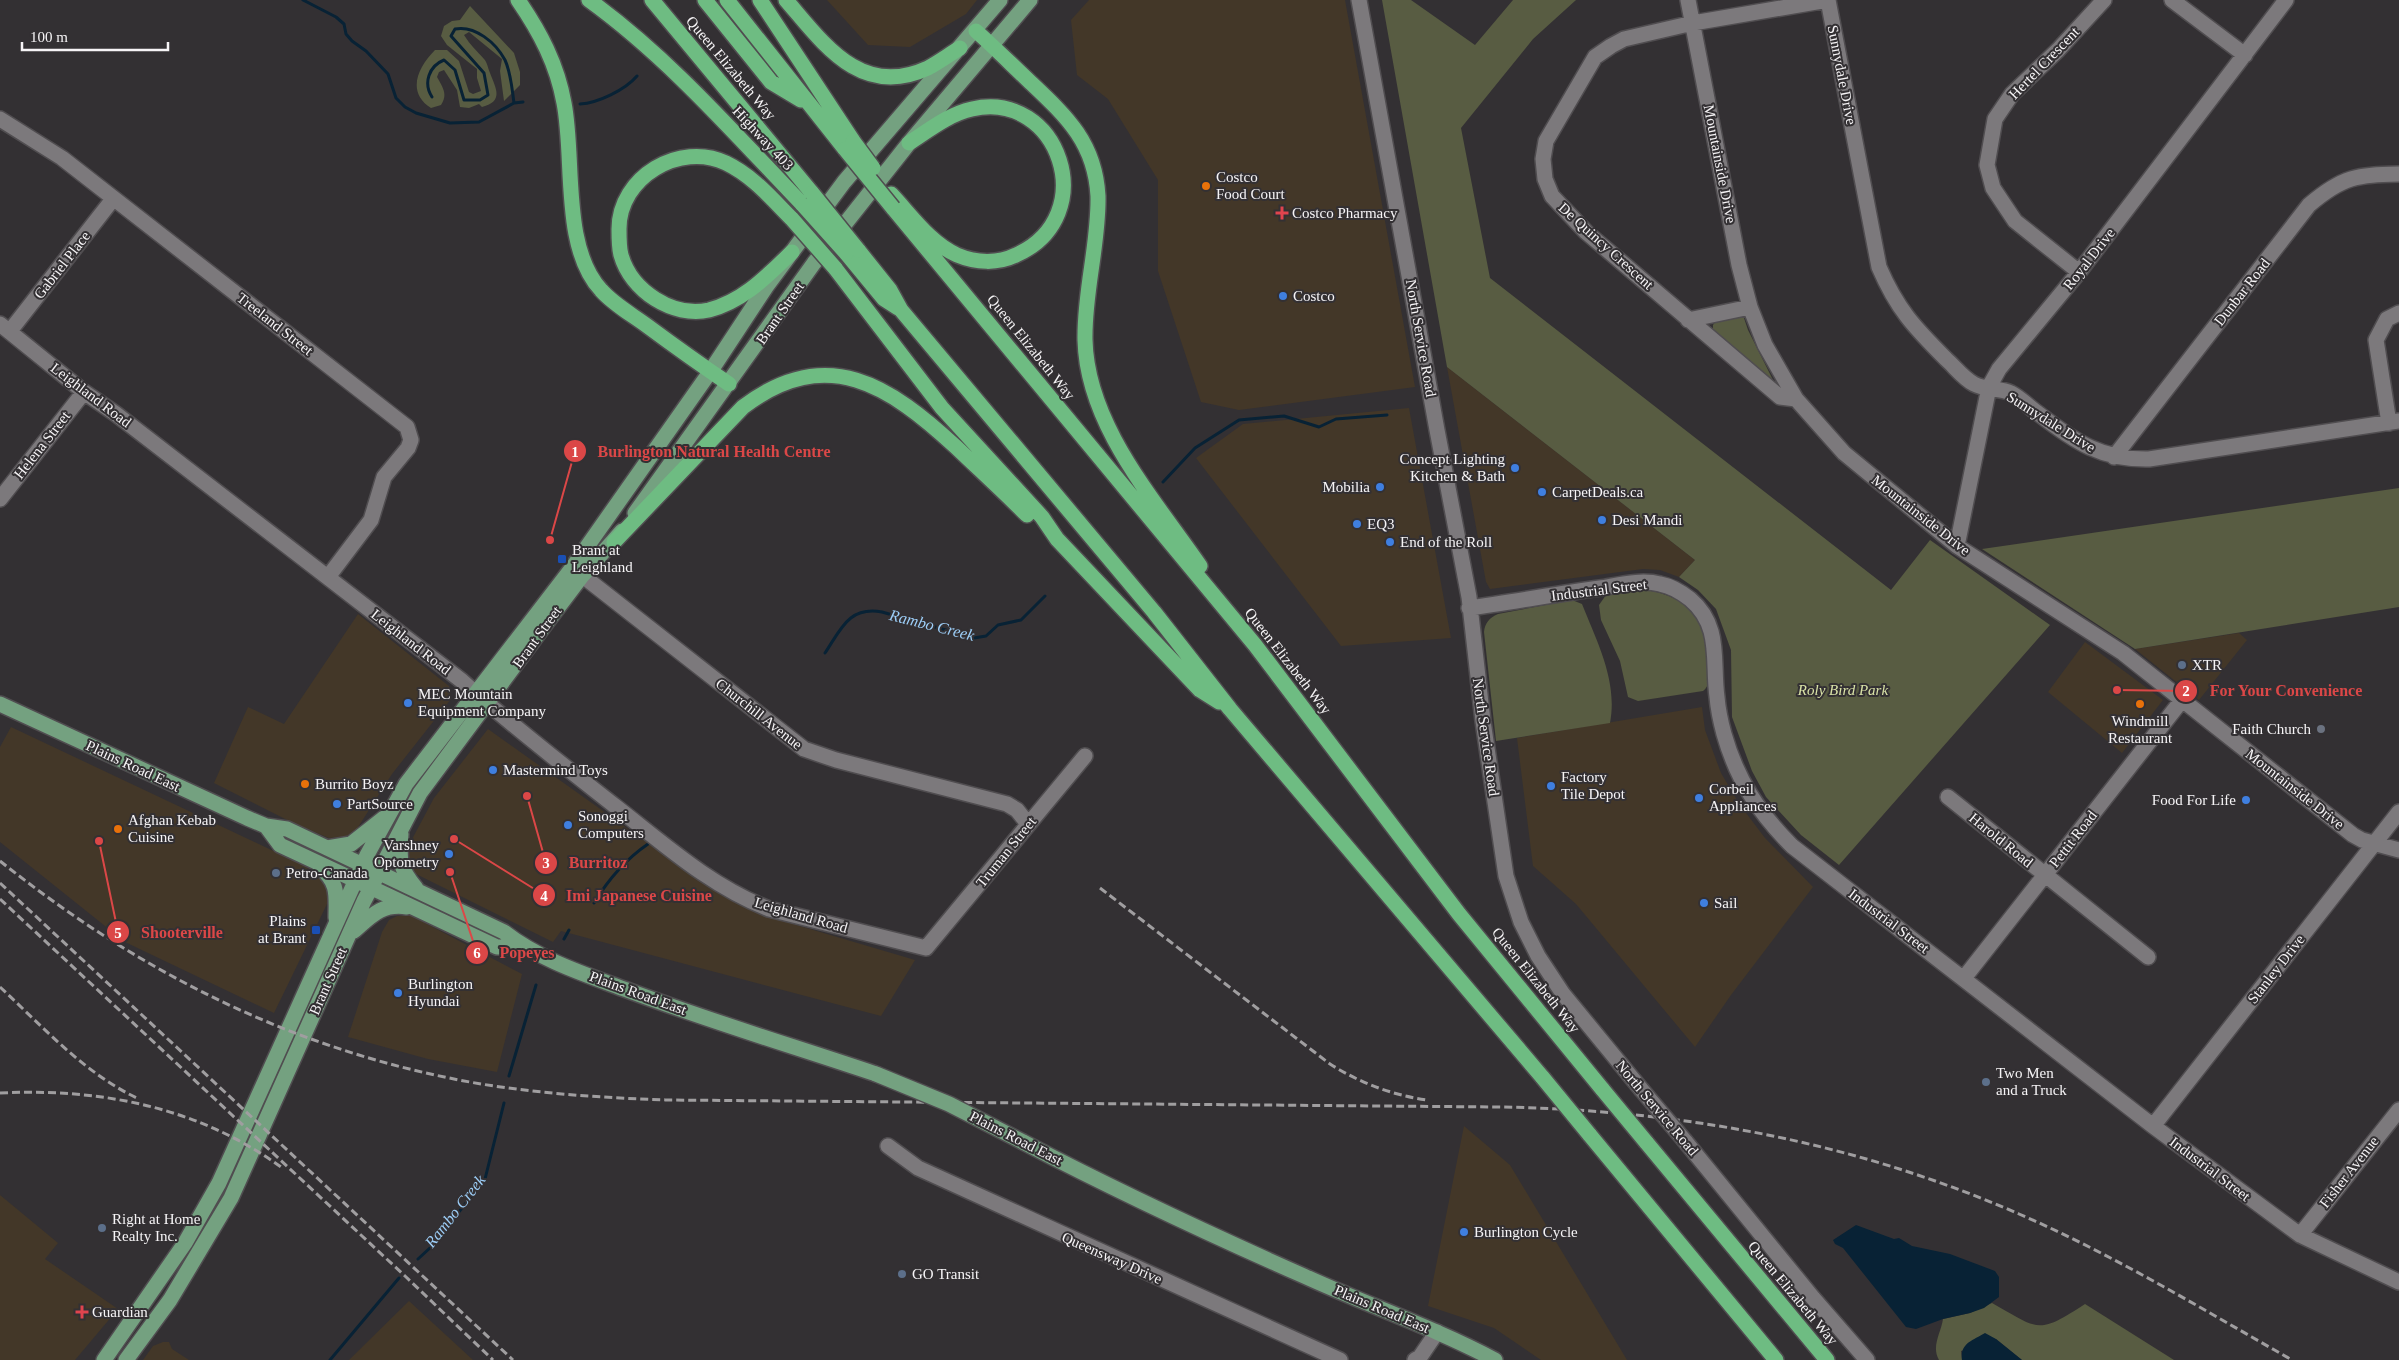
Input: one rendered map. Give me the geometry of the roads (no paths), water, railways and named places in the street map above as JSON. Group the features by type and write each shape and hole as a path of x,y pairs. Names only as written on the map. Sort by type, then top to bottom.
{"highway":[{"path":"518,0 540,34 551,56 560,82 569,132 572,197 578,245 588,271 601,290 710,372 729,384"},
{"name":"Highway 403","path":"589,0 693,89 807,199"},
{"name":"Queen Elizabeth Way","path":"652,0 807,199 852,252 890,290 901,310 1148,605 1230,709 1543,1078 1776,1360"},
{"name":"Queen Elizabeth Way","path":"705,0 771,82 809,104 849,145 892,201 1255,645 1459,914 1827,1360"},
{"path":"727,0 809,104"},
{"path":"760,0 849,145"},
{"path":"786,0 840,59 856,69 872,75 886,78 919,70 960,48"},
{"path":"976,31 1068,118 1086,145 1097,182 1098,209 1086,312 1085,341 1088,365 1099,407 1118,448 1255,645"},
{"path":"892,201 934,240 956,255 972,260 1000,260 1030,249 1047,233 1060,209 1064,194 1064,174 1058,154 1041,129 1027,118 1015,112 993,107 973,108 957,113 909,143"},
{"path":"792,252 756,287 731,301 709,310 683,310 649,296 632,279 621,256 619,228 626,201 642,177 657,167 676,159 696,157 725,163 759,186 792,219 835,268 942,408 1042,517 1057,539 1200,690 1230,709"},
{"path":"614,542 743,407 761,393 773,387 807,378 828,376 843,376 874,386 904,402 927,420 1036,523 1057,539"}],"main road":[{"name":"Brant Street","path":"126,1360 170,1300 231,1198 378,872 402,826 433,775 488,704 792,252 850,175 976,31 1000,0"},
{"name":"Brant Street","path":"104,1360 185,1243 219,1183 363,865 406,784 476,693 578,572 614,542 814,263 909,143 1030,0"},
{"name":"Plains Road East","path":"0,704 266,826 288,829 504,932 524,947 582,973 654,1000 876,1074 949,1104 1093,1178 1211,1234 1305,1277 1437,1332 1495,1360"},
{"path":"327,848 351,844 388,816"},
{"name":"Plains Road East","path":"266,826 280,845 311,860 497,946 524,947"},
{"path":"402,826 400,849 402,868 404,874 420,893"},
{"path":"311,860 332,877 336,897 336,923"},
{"path":"349,935 383,907 397,905 414,908"}],"street":[{"name":"North Service Road","path":"1359,0 1469,597 1483,721 1506,876 1521,922 1538,956 1562,994 1813,1298 1867,1360"},
{"name":"Mountainside Drive","path":"1688,0 1739,264 1750,307 1765,346 1796,399 1844,452 1957,546 2122,653 2353,835 2399,850"},
{"name":"De Quincy Crescent","path":"1796,399 1780,397 1586,232 1552,196 1545,179 1543,159 1546,141 1595,57 1624,39 1693,23 1828,0"},
{"name":"Sunnydale Drive","path":"1828,0 1879,267 1891,296 1915,329 1963,376 1976,384 2012,393 2056,428 2087,447 2114,457 2149,459 2394,422"},
{"name":"Hertel Crescent","path":"2079,272 2014,221 1993,188 1987,165 1995,119 2012,94 2058,50 2104,0"},
{"path":"2172,0 2246,55"},
{"name":"Royal Drive","path":"1957,546 1989,387 2000,369 2079,272 2286,0"},
{"name":"Treeland Street","path":"0,119 62,158 400,422 410,432 411,440 408,448 384,477 371,520 328,577"},
{"name":"Dunbar Road","path":"2114,457 2309,205 2326,191 2345,180 2362,175 2399,174"},
{"name":"Gabriel Place","path":"5,328 113,199"},
{"path":"1688,320 1750,307"},
{"path":"2394,422 2376,340 2387,319 2399,313"},
{"name":"Leighland Road","path":"5,328 84,392 116,414 476,693 695,869 732,893 769,909 926,948"},
{"name":"Helena Street","path":"0,499 84,392"},
{"name":"Churchill Avenue","path":"578,572 804,749 836,760 1007,804 1017,810 1028,824"},
{"name":"Industrial Street","path":"1469,608 1638,583 1660,584 1680,591 1696,605 1711,629 1715,645 1716,697 1724,734 1735,766 1748,792 1767,821 1812,863 1964,978 2153,1126 2300,1235 2399,1282"},
{"name":"Pettit Road","path":"1964,978 2046,876 2182,700"},
{"name":"Truman Street","path":"926,948 1086,756"},
{"name":"Harold Road","path":"1948,797 2148,957"},
{"name":"Stanley Drive","path":"2153,1126 2399,812"},
{"name":"Fisher Avenue","path":"2300,1235 2399,1110"},
{"name":"Queensway Drive","path":"888,1146 918,1168 1340,1360"},
{"path":"1415,1360 1420,1357 1437,1332"}],"water":[{"path":"1856,1225 1894,1239 1899,1238 1912,1246 1950,1254 1995,1271 1999,1277 1999,1297 1984,1308 1970,1313 1943,1319 1916,1329 1906,1327 1843,1248 1835,1244 1833,1240"},
{"path":"1985,1333 1996,1339 2022,1360 1962,1360 1965,1346"}],"waterway":[{"path":"303,0 336,17 344,24 346,34 352,41 366,51 388,74 396,98 405,107 416,113 450,123 479,122 514,103"},
{"path":"432,97 428,86 429,76 435,66 444,60 455,70 464,100 480,100 488,95 484,73 451,36 455,29 463,28 484,37 496,47 507,65 514,103 523,102"},
{"path":"580,104 611,95 626,86 637,76"},
{"name":"Rambo Creek","path":"1163,482 1195,448 1239,420 1284,416 1319,427 1336,419 1387,415"},
{"name":"Rambo Creek","path":"825,653 847,621 861,612 882,612 974,638 986,636 998,625 1021,620 1045,596"},
{"name":"Rambo Creek","path":"594,903 618,870 648,844"},
{"path":"564,939 569,930"},
{"name":"Rambo Creek","path":"509,1076 536,985"},
{"name":"Rambo Creek","path":"418,1259 431,1247 485,1179 504,1103"},
{"name":"Rambo Creek","path":"330,1360 399,1278"}],"railway":[{"path":"0,861 54,902 110,940 226,1004 287,1030 350,1052 414,1070 481,1084 528,1090 575,1095 669,1100 1499,1107 1566,1109 1699,1123 1764,1134 1829,1149 1893,1167 2019,1214 2089,1247 2157,1283 2292,1360"},
{"path":"0,883 513,1360"},
{"path":"1100,888 1330,1064 1353,1077 1377,1087 1401,1095 1427,1100"},
{"path":"0,899 493,1360"},
{"path":"0,987 65,1049 101,1077 139,1099"},
{"path":"0,1093 74,1094 111,1098 147,1106 182,1116 216,1129 249,1146 281,1167"}],"place":[{"name":"Costco Food Court","path":"1206,186"},
{"name":"Costco Pharmacy","path":"1282,213"},
{"name":"Costco","path":"1283,296"},
{"name":"Concept Lighting Kitchen & Bath","path":"1515,468"},
{"name":"Mobilia","path":"1380,487"},
{"name":"CarpetDeals.ca","path":"1542,492"},
{"name":"Desi Mandi","path":"1602,520"},
{"name":"EQ3","path":"1357,524"},
{"name":"Burlington Natural Health Centre","path":"550,540"},
{"name":"End of the Roll","path":"1390,542"},
{"name":"Brant at Leighland","path":"562,559"},
{"name":"XTR","path":"2182,665"},
{"name":"For Your Convenience","path":"2117,690"},
{"name":"MEC Mountain Equipment Company","path":"408,703"},
{"name":"Windmill Restaurant","path":"2140,704"},
{"name":"Faith Church","path":"2321,729"},
{"name":"Mastermind Toys","path":"493,770"},
{"name":"Burrito Boyz","path":"305,784"},
{"name":"Factory Tile Depot","path":"1551,786"},
{"name":"Burritoz","path":"527,796"},
{"name":"Corbeil Appliances","path":"1699,798"},
{"name":"Food For Life","path":"2246,800"},
{"name":"PartSource","path":"337,804"},
{"name":"Sonoggi Computers","path":"568,825"},
{"name":"Afghan Kebab Cuisine","path":"118,829"},
{"name":"Imi Japanese Cuisine","path":"454,839"},
{"name":"Shooterville","path":"99,841"},
{"name":"Varshney Optometry","path":"449,854"},
{"name":"Popeyes","path":"450,872"},
{"name":"Petro-Canada","path":"276,873"},
{"name":"Sail","path":"1704,903"},
{"name":"Plains at Brant","path":"316,930"},
{"name":"Burlington Hyundai","path":"398,993"},
{"name":"Two Men and a Truck","path":"1986,1082"},
{"name":"Right at Home Realty Inc.","path":"102,1228"},
{"name":"Burlington Cycle","path":"1464,1232"},
{"name":"GO Transit","path":"902,1274"},
{"name":"Guardian","path":"82,1312"}],"park label":[{"name":"Roly Bird Park","path":"1843,690"}]}
